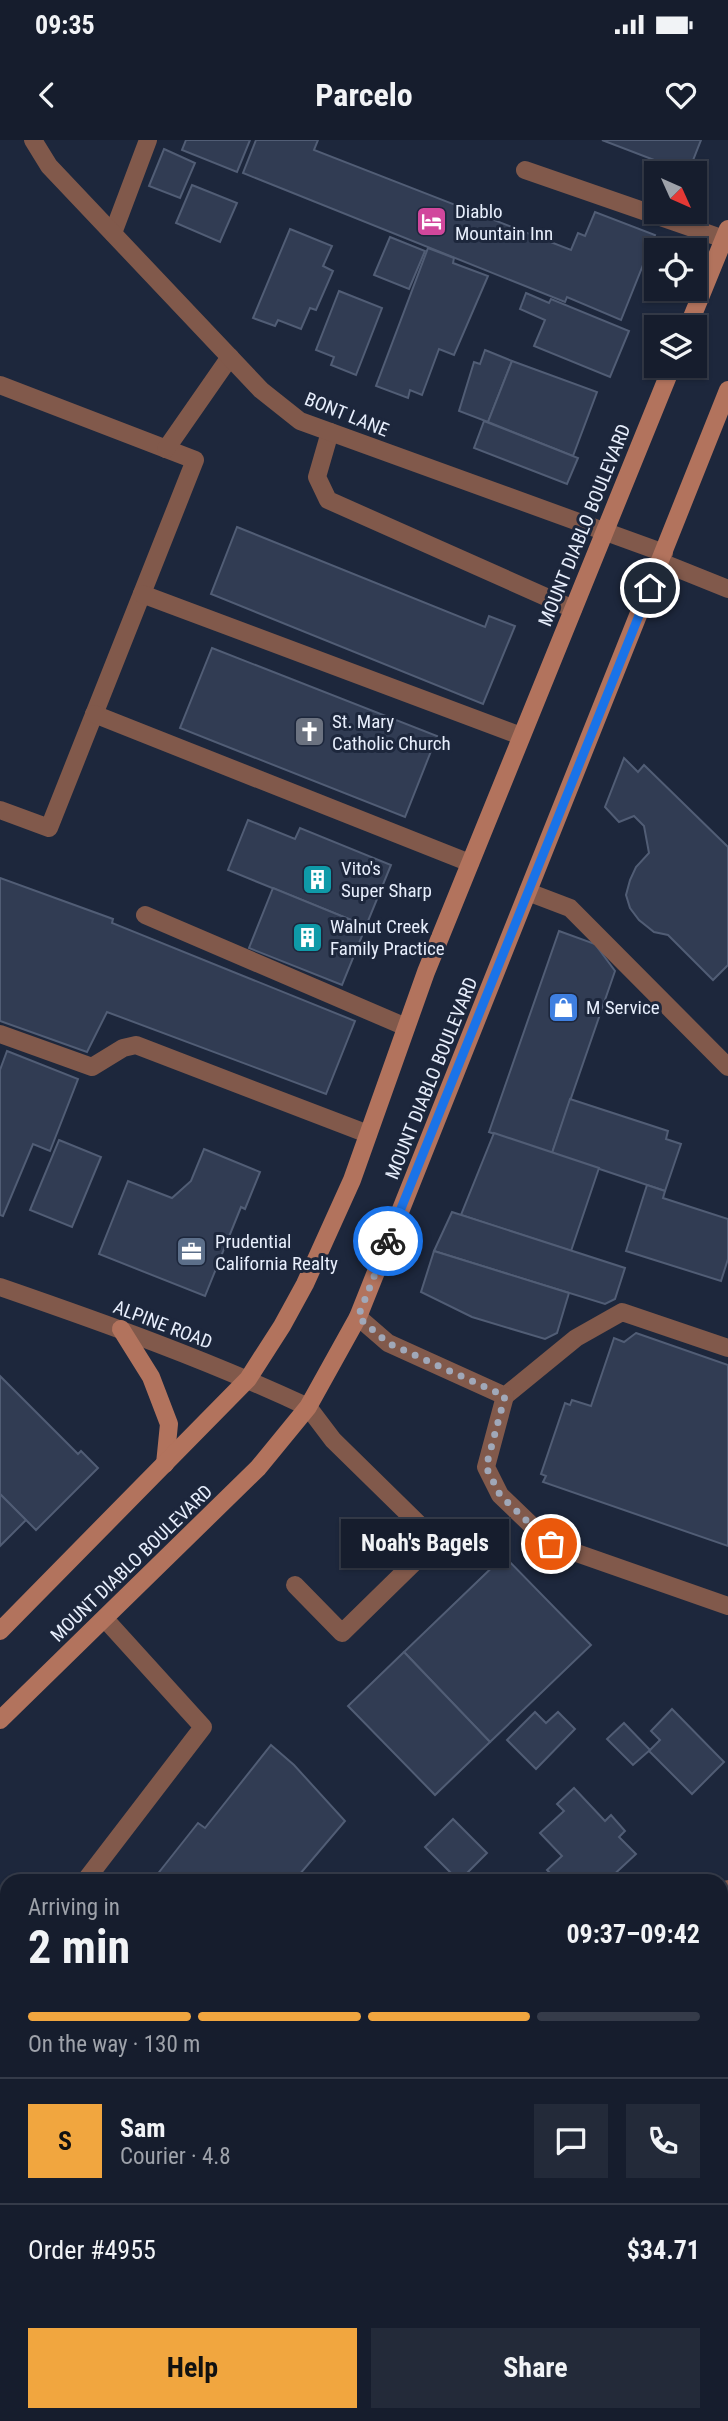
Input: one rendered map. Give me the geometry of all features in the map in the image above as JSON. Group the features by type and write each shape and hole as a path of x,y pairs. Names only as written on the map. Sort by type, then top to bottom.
{"main road":[{"path":"693,315 726,234"},
{"name":"MOUNT DIABLO BOULEVARD","path":"1,1627 248,1379 305,1284 352,1180 470,863 667,378"},
{"name":"MOUNT DIABLO BOULEVARD","path":"0,1720 258,1468 308,1407 358,1317 728,390"},
{"path":"121,1329 151,1377 169,1424 165,1464"}],"street":[{"name":"BONT LANE","path":"33,140 49,166 230,358 261,390 300,421 605,531 728,589"},
{"path":"113,233 148,140"},
{"path":"525,170 726,234"},
{"path":"166,449 230,358"},
{"path":"0,385 195,460 49,828 0,810"},
{"path":"330,432 317,477 328,500 573,609"},
{"path":"142,594 521,736"},
{"path":"94,714 470,863"},
{"path":"528,892 570,908 728,1067"},
{"path":"145,915 407,1027"},
{"path":"0,1034 92,1067 123,1048 136,1045 368,1134"},
{"name":"ALPINE ROAD","path":"0,1287 121,1329 248,1379 308,1407"},
{"path":"728,1348 622,1312 576,1338 505,1396 486,1467 500,1495 551,1544 728,1606"},
{"path":"358,1317 388,1343 505,1396"},
{"path":"295,1584 342,1633 436,1541 333,1440 308,1407"},
{"path":"90,1874 203,1727 105,1619"}],"building":[{"path":"186,140 250,140 237,172 182,150"},
{"name":"Diablo Mountain Inn","path":"256,140 318,140 314,150 571,250 578,233 585,236 595,212 655,235 654,238 644,238 644,262 621,320 567,297 565,302 243,173"},
{"path":"602,140 701,140 693,161 657,161"},
{"path":"164,149 195,163 180,198 149,186"},
{"path":"192,185 237,203 220,242 176,223"},
{"path":"290,229 332,246 323,266 333,271 316,310 310,308 301,329 278,320 275,326 253,318"},
{"path":"390,237 425,251 409,289 374,275"},
{"path":"428,248 454,258 453,263 488,276 454,355 439,349 422,395 410,390 408,398 376,386"},
{"path":"339,291 382,308 356,375 331,365 334,357 316,350"},
{"path":"526,293 549,303 551,299 629,331 610,377 534,346 545,320 520,309"},
{"path":"485,350 512,361 488,422 459,411 474,362 480,364"},
{"path":"512,361 597,392 573,456 488,422"},
{"path":"484,421 578,458 567,484 474,448"},
{"path":"237,527 485,627 489,616 515,626 483,704 211,594"},
{"name":"St. Mary Catholic Church","path":"212,648 437,736 405,817 180,728"},
{"path":"624,758 638,772 644,765 728,847 728,965 713,980 668,935 654,932 639,920 630,908 626,895 630,880 636,867 649,853 644,826 634,816 619,822 605,807"},
{"name":"Vito's Super Sharp","path":"248,820 295,839 300,828 391,865 366,926 228,870"},
{"path":"0,878 113,919 112,923 355,1021 326,1094 107,1012 87,1052 0,1021"},
{"name":"Walnut Creek Family Practice","path":"273,888 366,926 342,985 249,948"},
{"path":"559,931 595,944 615,971 552,1153 489,1132"},
{"path":"7,1051 78,1079 50,1151 33,1144 3,1216 0,1215 0,1070"},
{"path":"570,1099 668,1131 666,1139 681,1144 665,1191 552,1153"},
{"path":"494,1133 599,1168 571,1251 461,1215"},
{"path":"59,1140 101,1157 72,1227 30,1210"},
{"path":"204,1149 260,1172 245,1209 241,1207 205,1296 99,1254 128,1181 172,1198 191,1181"},
{"path":"647,1185 665,1191 663,1198 728,1219 728,1259 721,1281 626,1251"},
{"path":"452,1212 625,1268 615,1299 605,1304 434,1251"},
{"path":"434,1251 569,1293 557,1333 545,1339 472,1317 421,1292"},
{"path":"636,1333 728,1365 728,1546 543,1482 546,1476 541,1474 565,1403 570,1405 572,1400 591,1406 614,1338 624,1342"},
{"path":"0,1376 78,1454 81,1451 98,1468 36,1530 0,1494"},
{"path":"0,1494 26,1520 0,1546"},
{"path":"504,1556 591,1645 490,1742 404,1652"},
{"path":"404,1652 490,1742 435,1795 348,1706"},
{"path":"672,1709 724,1762 692,1794 649,1751 660,1740 651,1731"},
{"path":"535,1712 546,1723 558,1712 575,1729 536,1769 507,1740"},
{"path":"624,1723 650,1750 633,1765 607,1739"},
{"path":"271,1745 294,1765 345,1821 300,1874 158,1874 198,1823 205,1828"},
{"path":"574,1788 605,1821 611,1815 625,1831 619,1837 636,1854 615,1874 551,1874 547,1870 562,1856 540,1833 564,1811 557,1804"},
{"path":"453,1819 487,1853 466,1874 452,1874 425,1847"}],"way so far":[{"path":"388,1241 358,1317 388,1343 505,1396 486,1467 500,1495 551,1544"}],"place":[{"name":"Diablo Mountain Inn","path":"432,222"},
{"name":"St. Mary Catholic Church","path":"309,732"},
{"name":"Vito's Super Sharp","path":"318,879"},
{"name":"Walnut Creek Family Practice","path":"307,937"},
{"name":"M Service","path":"563,1007"},
{"name":"Prudential California Realty","path":"192,1252"},
{"name":"Noah's Bagels","path":"551,1544"}],"route":[{"path":"388,1241 650,588"}]}
